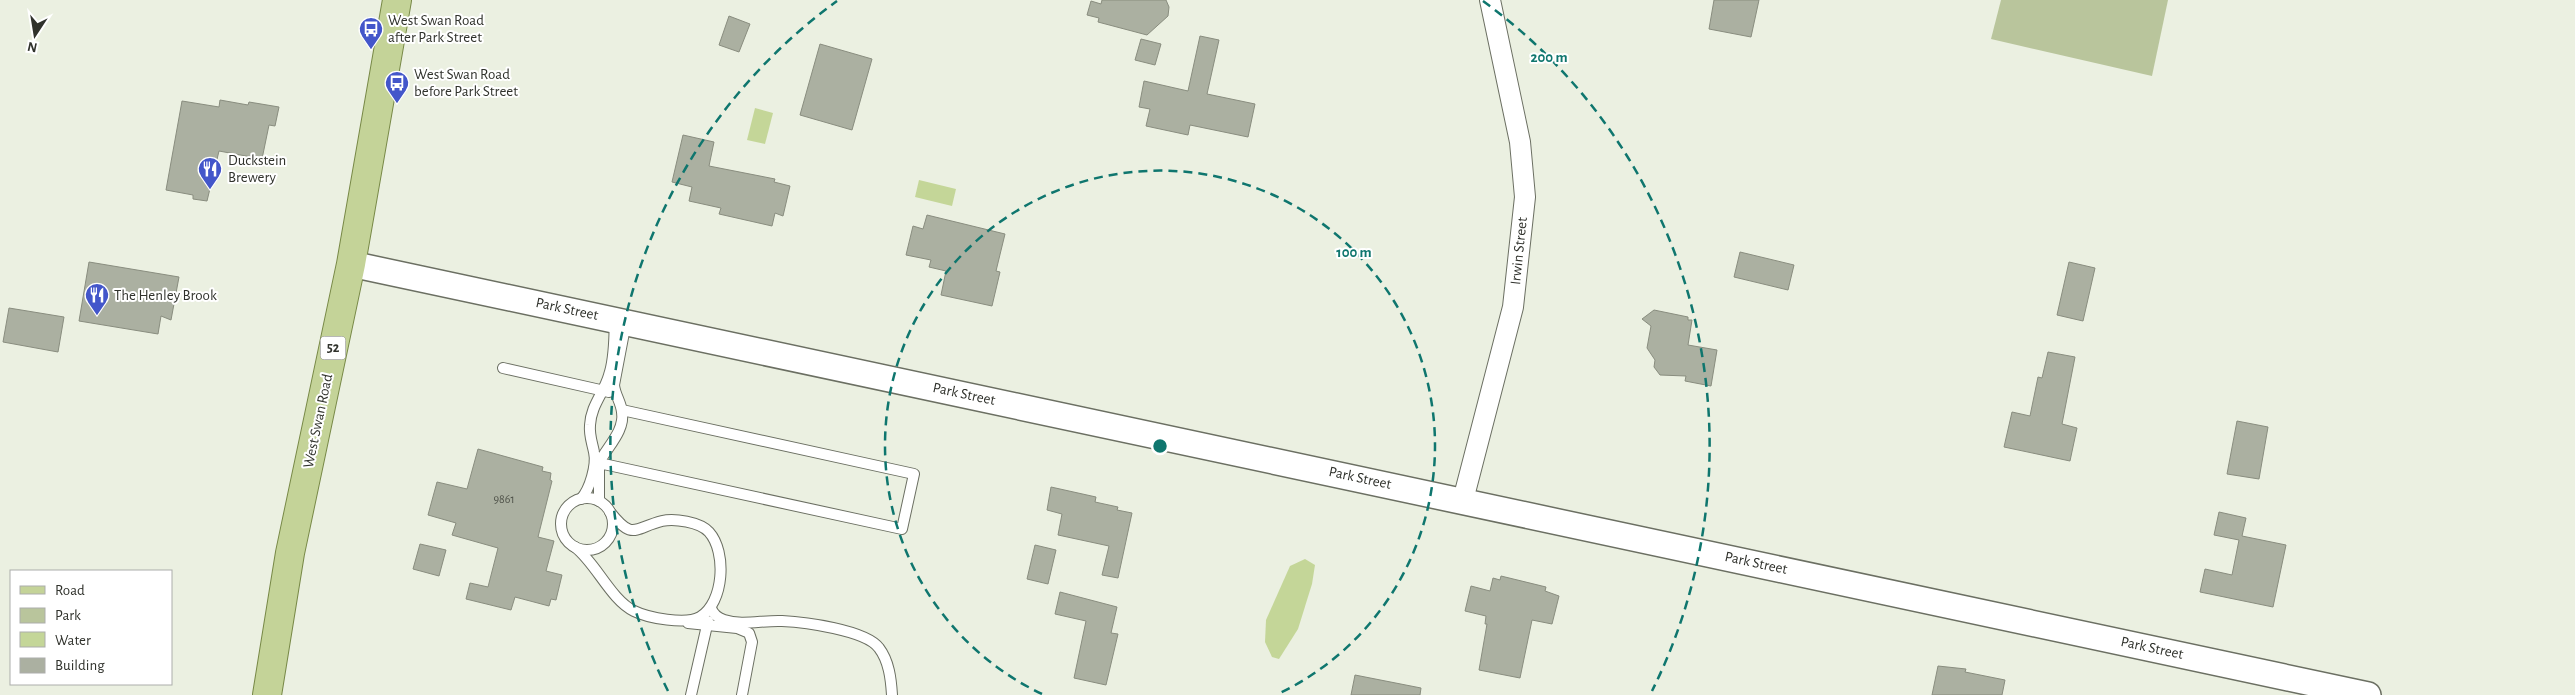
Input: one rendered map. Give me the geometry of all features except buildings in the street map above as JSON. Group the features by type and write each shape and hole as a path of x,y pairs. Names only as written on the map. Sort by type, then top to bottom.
{"main road":[{"name":"West Swan Road","path":"267,695 290,553 351,264 397,0"}],"street":[{"name":"Irwin Street","path":"1462,500 1513,306 1525,197 1520,142 1490,0"},
{"name":"Park Street","path":"351,264 2368,695"}],"lane":[{"path":"599,501 601,483 590,437 590,424 595,403 603,391 610,372 621,321"},
{"path":"621,321 614,393 622,410 620,429 596,462 587,492 581,499 566,508 561,525 568,542 588,559 621,602 633,611 680,622 745,630 751,637 742,695"},
{"path":"503,368 614,393"},
{"path":"596,462 902,529 914,474 622,410"},
{"path":"581,499 599,501 620,525 630,530 641,530 668,520 690,523 707,529 716,541 722,567 706,626 691,695"},
{"path":"575,547 592,549 607,540 613,523 610,512"},
{"path":"680,622 700,617 711,608"},
{"path":"711,608 719,617 730,621 782,621 867,637 878,646 885,658 892,695"}],"green space":[{"path":"2001,0 2168,0 2152,76 1991,39"}],"water":[{"path":"755,108 773,113 765,144 747,140"},
{"path":"919,180 956,189 952,206 915,197"},
{"path":"1305,559 1315,565 1312,584 1298,629 1279,659 1272,657 1265,642 1266,620 1290,566"}],"place":[{"name":"West Swan Road after Park Street","path":"371,50"},
{"name":"West Swan Road before Park Street","path":"397,104"},
{"name":"Duckstein Brewery","path":"210,190"},
{"name":"The Henley Brook","path":"97,316"}]}
